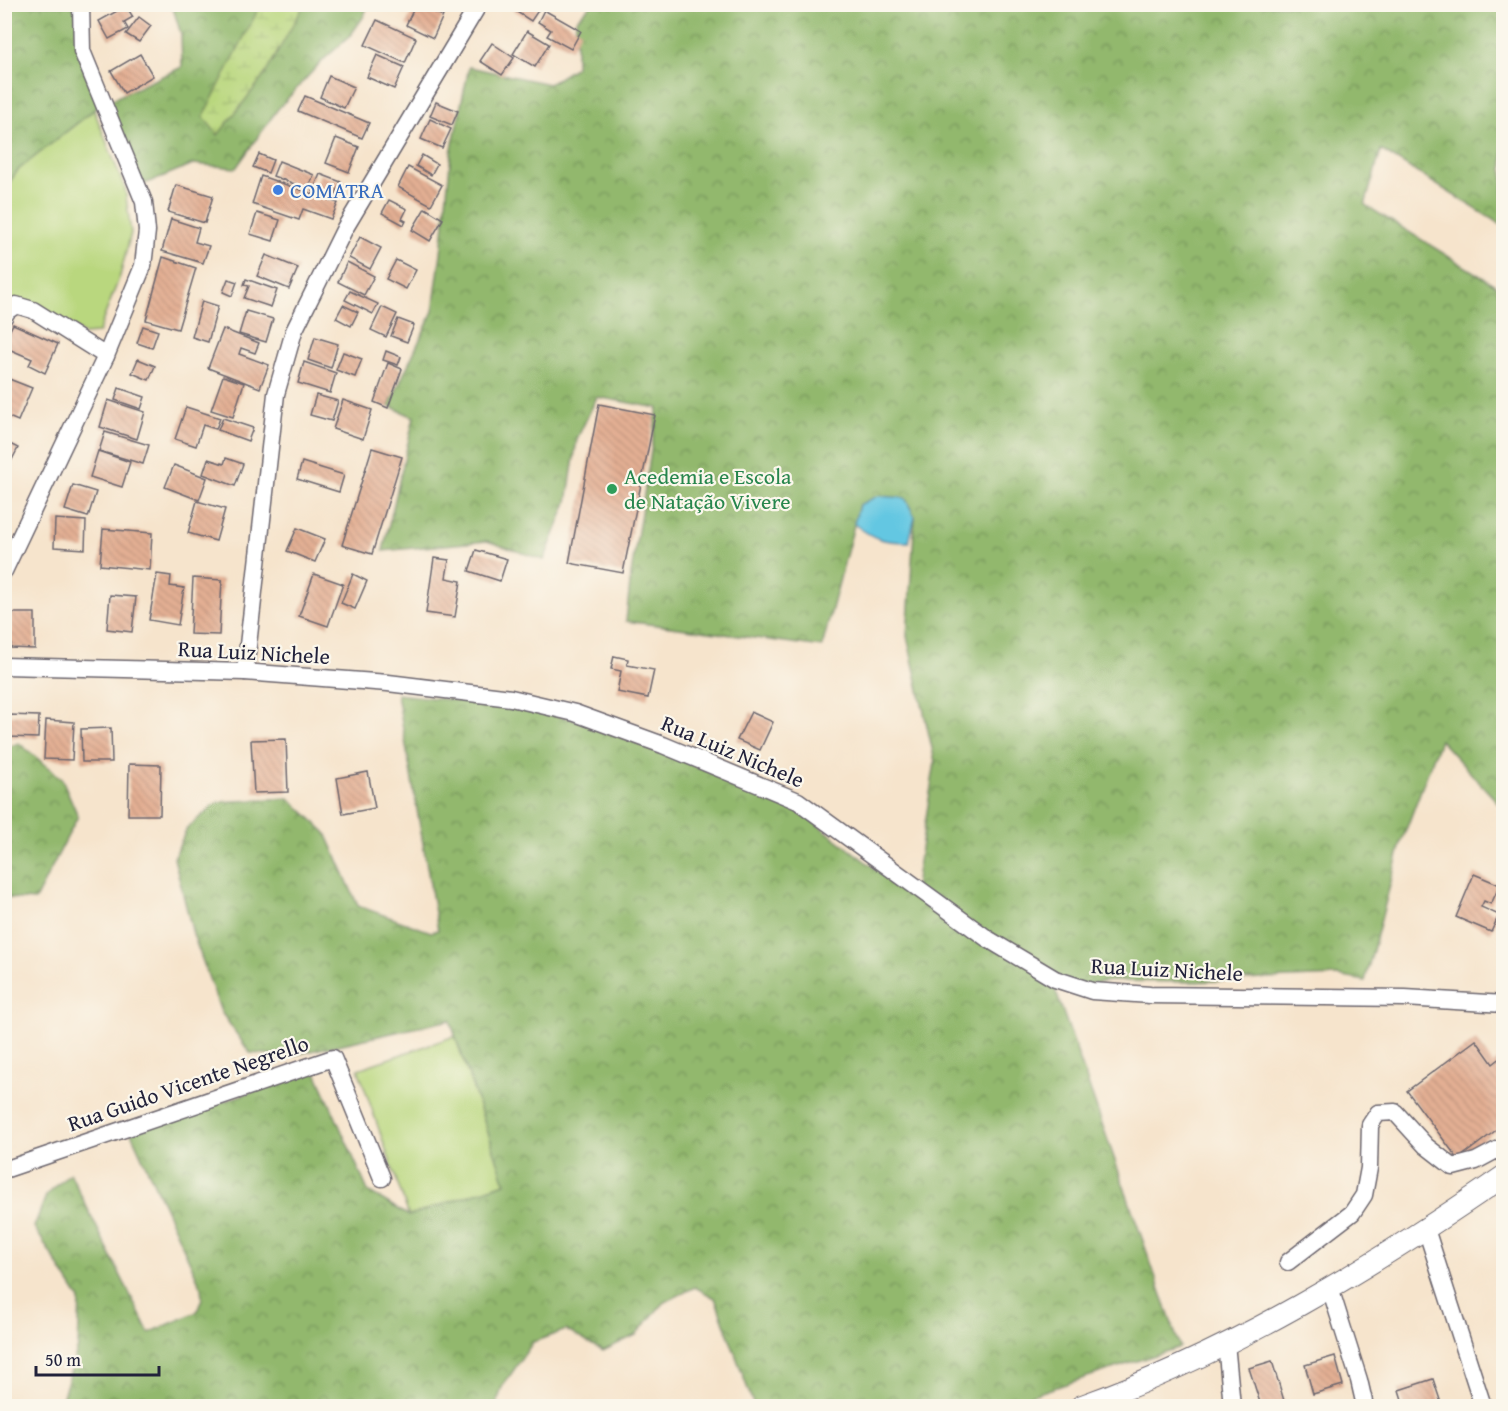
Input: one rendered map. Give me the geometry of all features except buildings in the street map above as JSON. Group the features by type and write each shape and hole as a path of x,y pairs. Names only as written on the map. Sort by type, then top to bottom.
{"main road":[{"path":"1081,1407 1127,1389 1226,1343 1330,1288 1426,1229 1503,1176"}],"street":[{"path":"4,571 105,356 143,266 147,231 144,202 82,51 81,4"},
{"path":"244,672 276,394 294,331 345,228 479,4"},
{"path":"4,316 16,305 33,310 105,356"},
{"name":"Rua Luiz Nichele","path":"4,666 244,672 388,683 511,698 575,713 663,745 798,801 988,939 1055,980 1092,990 1150,995 1405,999 1503,1005"},
{"name":"Rua Guido Vicente Negrello","path":"4,1170 333,1058 382,1178"},
{"path":"1288,1262 1352,1213 1364,1195 1369,1168 1370,1125 1378,1113 1395,1112 1426,1146 1453,1167 1476,1161 1503,1146"},
{"path":"1426,1229 1484,1407"},
{"path":"1330,1288 1359,1380 1365,1407"},
{"path":"1226,1343 1232,1407"}],"green space":[{"path":"261,4 304,5 264,76 218,135 203,117"},
{"path":"5,5 75,5 100,105 18,170 5,188"},
{"path":"172,5 368,5 364,16 350,36 322,61 277,110 236,168 193,164 142,185 100,105 182,67 181,34"},
{"path":"591,5 1503,5 1503,226 1381,150 1365,205 1503,290 1503,808 1440,740 1401,843 1365,981 1338,976 1190,982 1110,981 1055,989 1180,1347 998,1406 754,1406 715,1298 695,1287 663,1303 636,1335 603,1351 566,1330 533,1342 502,1387 496,1406 60,1406 78,1347 80,1300 34,1227 46,1196 70,1173 149,1333 197,1312 202,1298 201,1287 131,1133 315,1070 368,1191 409,1216 505,1183 450,1020 289,1056 250,1053 221,1012 193,934 174,858 187,828 218,802 289,798 326,833 358,906 431,932 438,930 397,694 500,705 577,720 760,791 801,812 913,898 935,762 907,636 915,517 905,498 859,506 822,647 626,621 631,574 658,408 597,397 577,439 567,502 544,560 487,541 383,551 414,417 389,406 433,311 451,153 469,67 549,84 576,67 576,20"},
{"path":"94,110 125,189 131,233 120,276 98,333 84,334 52,314 5,298 5,188 18,170"},
{"path":"19,743 62,779 78,816 35,900 5,896 5,748"},
{"path":"455,1036 506,1183 409,1216 358,1069"}],"water":[{"path":"878,496 905,498 915,517 909,542 880,539 854,524 859,505"}],"place":[{"name":"COMATRA","path":"278,190"},
{"name":"Acedemia e Escola de Natação Vivere","path":"612,489"}]}
